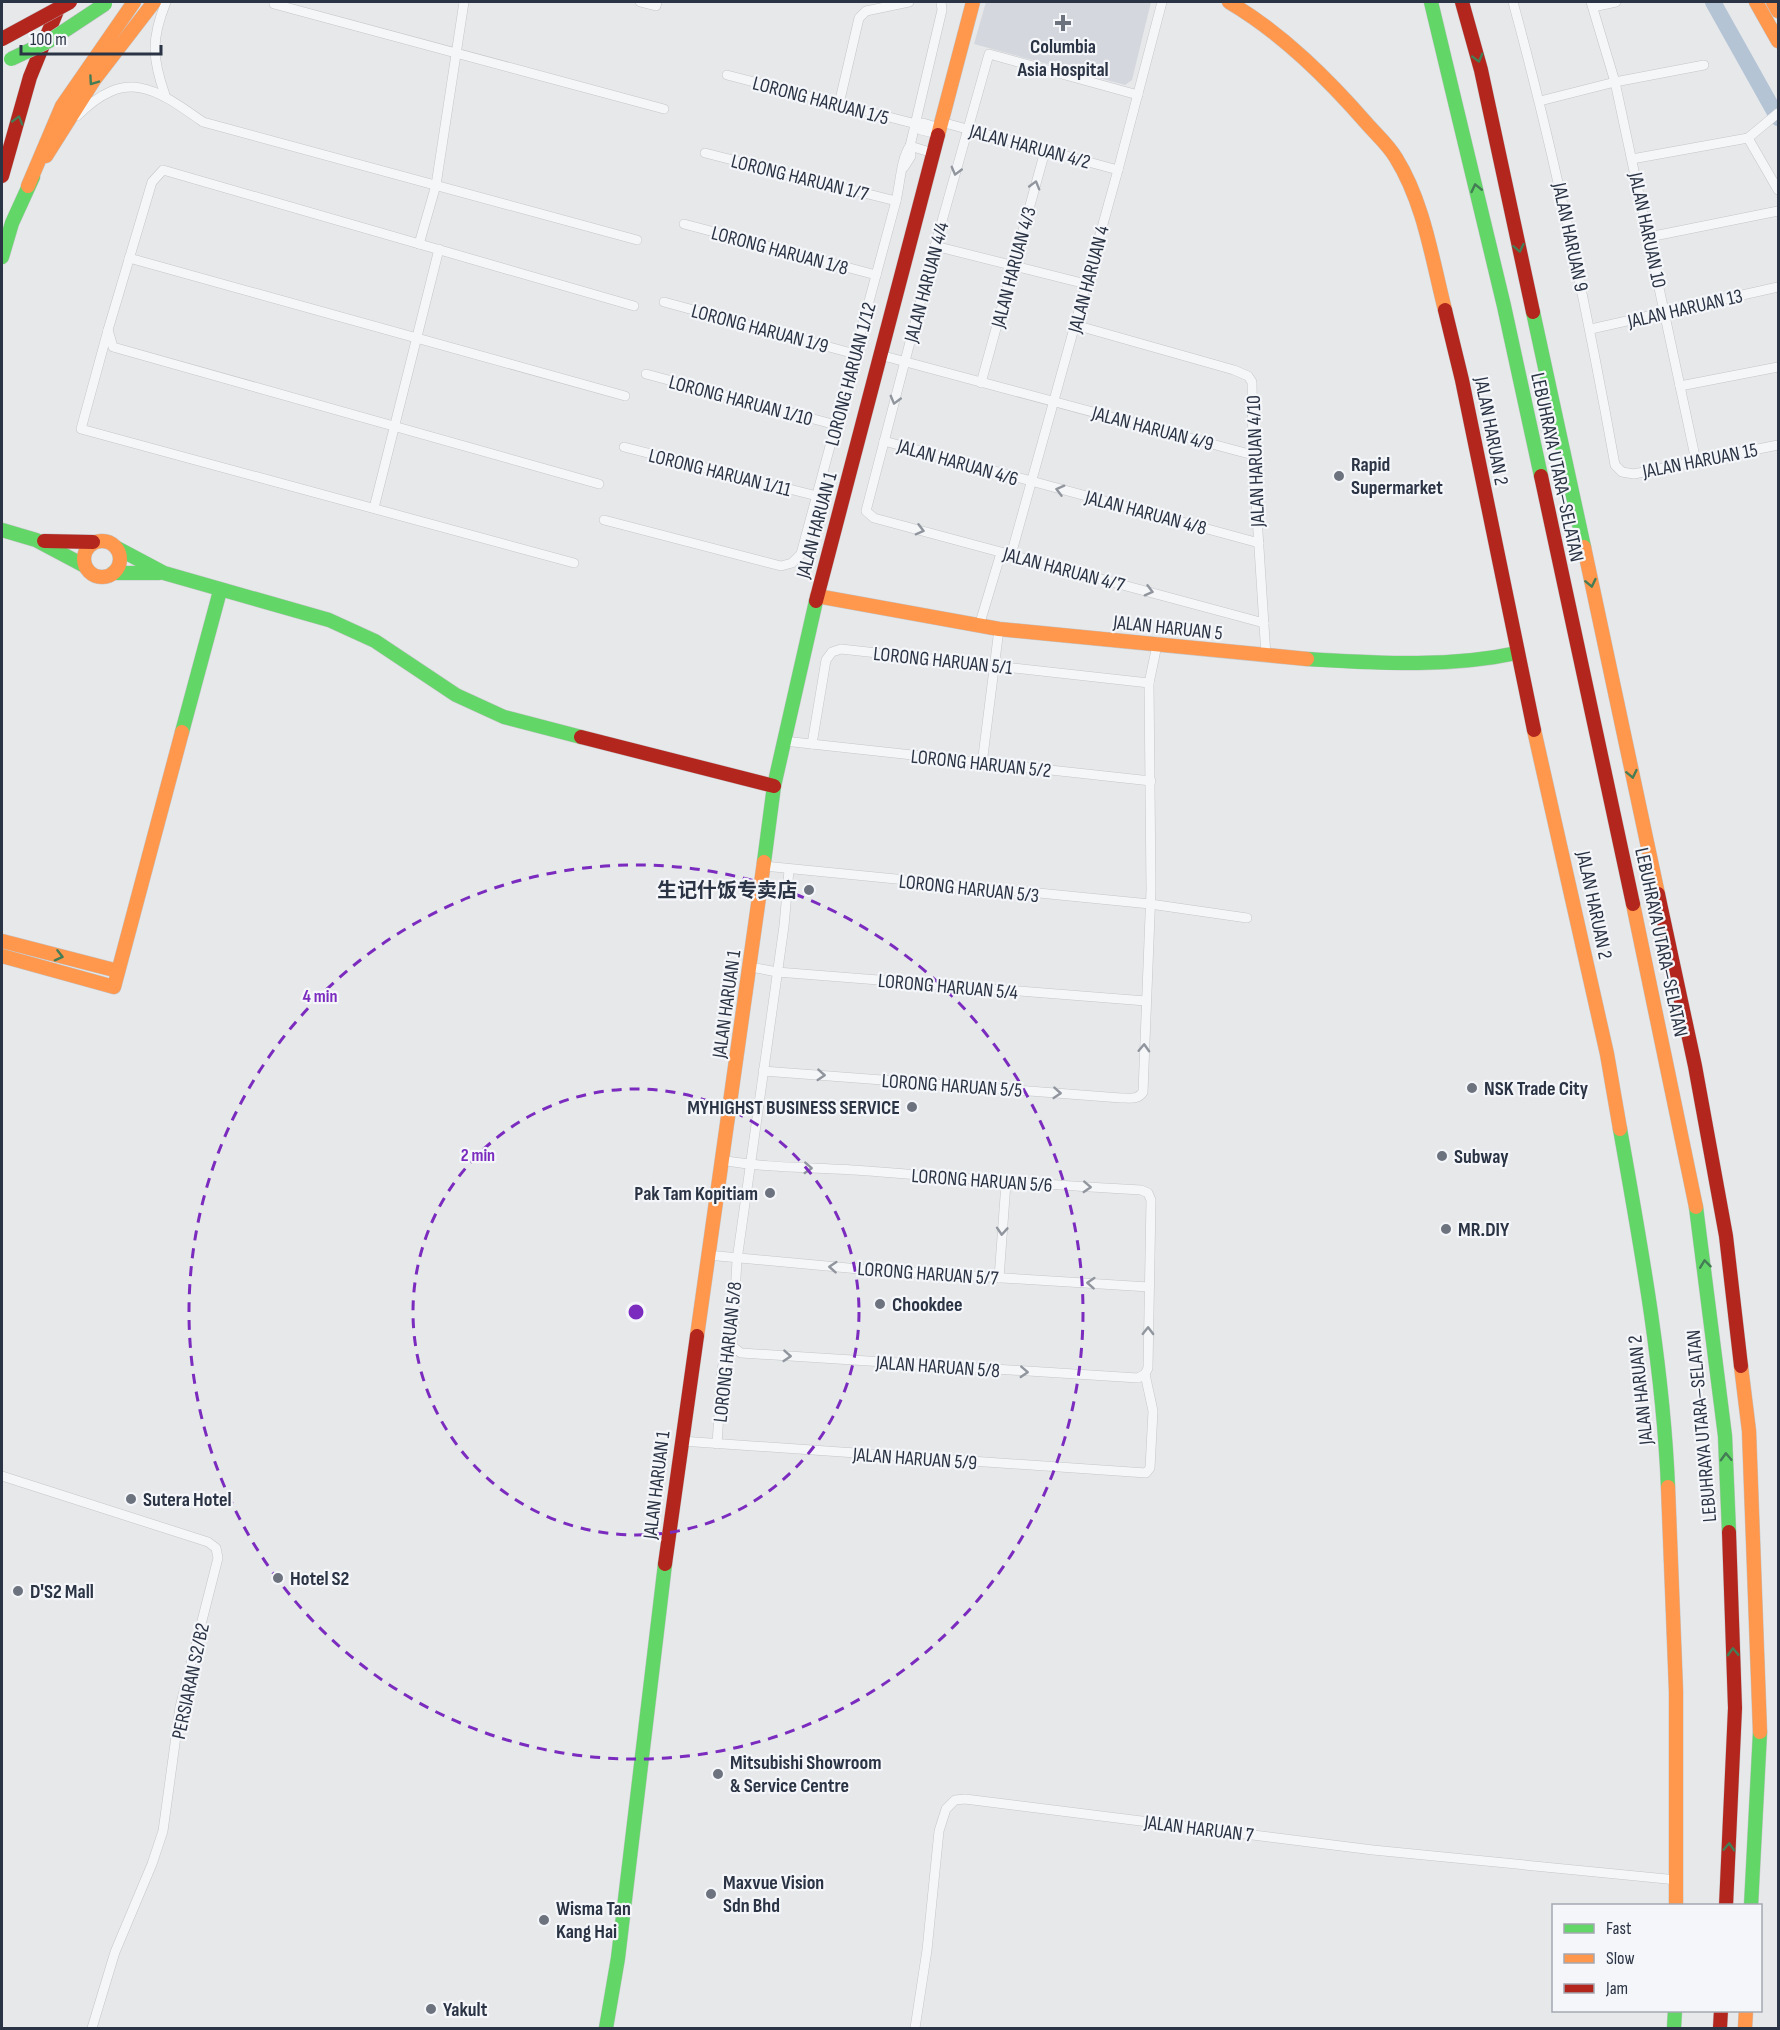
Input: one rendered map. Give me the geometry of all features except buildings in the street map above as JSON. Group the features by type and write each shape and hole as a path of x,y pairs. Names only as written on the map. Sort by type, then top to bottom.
{"main road":[{"path":"2,176 30,77 49,26 61,2"},
{"path":"2,39 70,2"},
{"path":"2,257 27,186 62,106 134,2"},
{"path":"27,186 94,80 154,2"},
{"name":"JALAN HARUAN 1","path":"606,2028 618,1958 631,1834 681,1441 751,967 774,786 817,596 973,2"},
{"name":"JALAN HARUAN 2","path":"1229,2 1253,16 1287,42 1355,110 1396,157 1419,206 1462,380 1517,653 1607,1054 1648,1285 1666,1447 1676,1691 1676,1904"},
{"name":"LEBUHRAYA UTARA–SELATAN","path":"1431,2 1506,318 1670,1069 1701,1233 1725,1436 1736,1708 1726,1904"},
{"name":"LEBUHRAYA UTARA–SELATAN","path":"1462,2 1481,70 1695,1066 1726,1236 1749,1431 1761,1713 1751,1904"},
{"path":"1756,2 1779,41"},
{"path":"1773,2 1779,10"},
{"path":"6,61 49,41 106,3"},
{"path":"2,530 36,540 85,566 98,577 113,573 164,573"},
{"path":"36,540 93,542 103,540 164,573 220,591 329,620 355,630 456,695 504,717 774,786"},
{"path":"85,566 83,555 93,542"},
{"path":"113,573 119,564 117,548"},
{"path":"6,960 114,987 220,591"},
{"name":"JALAN HARUAN 5","path":"817,596 999,629 1266,656 1390,665 1480,661 1517,653"},
{"path":"2,942 118,971"},
{"path":"1674,2028 1675,2012"},
{"path":"1720,2028 1721,2012"},
{"path":"1745,2028 1746,2012"}],"street":[{"path":"165,95 155,66 154,50 158,23 166,2"},
{"path":"419,244 436,185 464,2"},
{"path":"640,2 656,6 657,2"},
{"path":"839,104 859,18 866,11 909,2"},
{"name":"LORONG HARUAN 1/12","path":"604,520 781,566 792,563 801,554 904,167 911,156 910,146 942,10 941,2"},
{"name":"JALAN HARUAN 4","path":"979,626 1033,482 1161,2"},
{"name":"JALAN HARUAN 9","path":"1514,2 1540,101 1591,329 1615,465 1622,472"},
{"path":"1592,4 1616,2"},
{"path":"274,4 664,109"},
{"name":"JALAN HARUAN 10","path":"1592,4 1616,81 1696,461"},
{"name":"JALAN HARUAN 4/4","path":"866,511 935,246 989,54 1138,95"},
{"path":"1540,101 1616,81 1704,65"},
{"name":"LORONG HARUAN 1/5","path":"727,75 916,124 921,129 940,128"},
{"path":"62,130 92,101 109,92 125,87 144,87 165,95 203,122 637,240"},
{"path":"1632,159 1748,138 1779,113"},
{"name":"JALAN HARUAN 4/2","path":"940,128 967,129 1118,170"},
{"path":"1748,138 1779,190"},
{"path":"910,146 933,153"},
{"name":"JALAN HARUAN 4/3","path":"981,383 1045,151"},
{"name":"LORONG HARUAN 1/7","path":"705,153 896,201"},
{"path":"574,562 81,429 152,182 163,170 634,306"},
{"path":"1649,237 1779,212"},
{"name":"LORONG HARUAN 1/8","path":"684,224 876,275"},
{"path":"935,246 1086,284"},
{"path":"374,507 440,249"},
{"path":"129,258 625,396"},
{"name":"JALAN HARUAN 13","path":"1591,329 1779,287"},
{"name":"LORONG HARUAN 1/9","path":"664,302 855,354"},
{"name":"JALAN HARUAN 4/10","path":"1075,326 1248,376 1253,388 1253,455 1266,656"},
{"path":"108,330 113,348 599,484"},
{"name":"JALAN HARUAN 4/9","path":"880,355 1253,455"},
{"path":"1680,386 1779,367"},
{"name":"LORONG HARUAN 1/10","path":"646,374 836,425"},
{"name":"JALAN HARUAN 4/6","path":"884,441 1033,482"},
{"name":"JALAN HARUAN 15","path":"1622,472 1634,474 1779,444"},
{"name":"LORONG HARUAN 1/11","path":"624,447 817,496"},
{"name":"JALAN HARUAN 4/8","path":"1033,482 1258,543"},
{"name":"JALAN HARUAN 4/7","path":"866,511 874,518 1264,622"},
{"path":"982,764 999,629"},
{"path":"1146,1000 1150,904 1149,683 1157,645"},
{"name":"LORONG HARUAN 5/1","path":"812,744 826,660 832,652 841,649 1149,683"},
{"name":"LORONG HARUAN 5/2","path":"784,741 1151,781"},
{"name":"LORONG HARUAN 5/3","path":"764,866 1150,904 1247,918"},
{"path":"777,972 789,870"},
{"name":"LORONG HARUAN 5/4","path":"751,967 777,972 1146,1000"},
{"name":"LORONG HARUAN 5/8","path":"717,1444 722,1368 732,1346 737,1260 777,972"},
{"name":"LORONG HARUAN 5/5","path":"763,1071 1137,1098 1143,1092 1146,1000"},
{"name":"LORONG HARUAN 5/6","path":"722,1160 750,1165 859,1170 1006,1183 1141,1190 1148,1193 1150,1200 1149,1287"},
{"path":"999,1278 1006,1183"},
{"name":"LORONG HARUAN 5/7","path":"707,1256 737,1260 1149,1287"},
{"path":"1145,1374 1148,1368 1149,1287"},
{"name":"JALAN HARUAN 5/8","path":"732,1346 741,1353 1138,1378 1145,1374"},
{"name":"JALAN HARUAN 5/9","path":"681,1441 1149,1472 1153,1411 1145,1374"},
{"name":"PERSIARAN S2/B2","path":"2,1476 208,1542 216,1548 218,1558 180,1707 163,1830 152,1864 115,1952 92,2028"},
{"name":"JALAN HARUAN 7","path":"915,2028 927,1950 939,1831 946,1809 955,1800 965,1798 1373,1850 1677,1881"}],"shaded area":[{"name":"Columbia Asia Hospital","path":"986,2 1151,2 1132,80 1125,85 974,44"}],"waterway":[{"path":"1713,2 1778,118"}],"traffic: fast":[{"path":"1431,2 1504,306 1541,476"},
{"path":"11,59 49,41 105,4"},
{"path":"2,257 12,223 33,177"},
{"path":"1533,312 1584,547"},
{"path":"2,530 36,540 85,566"},
{"path":"117,548 164,573 329,620 375,641 456,695 504,717 581,737"},
{"path":"113,573 159,573"},
{"path":"182,732 220,591"},
{"path":"764,862 774,786 816,601"},
{"path":"1307,659 1439,663 1517,653"},
{"path":"1620,1129 1656,1352 1668,1487"},
{"path":"1696,1207 1725,1436 1729,1532"},
{"path":"606,2028 618,1958 665,1564"},
{"path":"1751,1904 1760,1732"},
{"path":"1674,2028 1675,2012"}],"traffic: slow":[{"path":"28,186 62,106 134,2"},
{"path":"46,156 94,80 154,2"},
{"path":"938,135 973,2"},
{"path":"1229,2 1268,28 1304,58 1393,154 1414,194 1445,310"},
{"path":"1756,2 1778,41"},
{"path":"1773,2 1778,11"},
{"path":"102,541 115,546 120,559 115,572 102,577 89,572 84,559 89,546 102,541"},
{"path":"1584,547 1658,894"},
{"path":"817,596 999,629 1307,659"},
{"path":"1534,730 1607,1054 1620,1129"},
{"path":"2,956 114,987 182,732"},
{"path":"697,1336 764,862"},
{"path":"1633,904 1696,1207"},
{"path":"2,941 118,971"},
{"path":"1741,1366 1749,1431 1760,1732"},
{"path":"1668,1487 1676,1691 1676,1904"},
{"path":"1745,2028 1746,2012"}],"traffic: jam":[{"path":"2,39 70,2"},
{"path":"1462,2 1481,70 1533,312"},
{"path":"2,176 30,77 59,6"},
{"path":"816,601 938,135"},
{"path":"1445,310 1462,380 1534,730"},
{"path":"1541,476 1633,904"},
{"path":"44,541 93,542"},
{"path":"581,737 774,786"},
{"path":"1658,894 1695,1066 1726,1236 1741,1366"},
{"path":"665,1564 697,1336"},
{"path":"1726,1904 1735,1708 1729,1532"},
{"path":"1720,2028 1721,2012"}],"place":[{"name":"Columbia Asia Hospital","path":"1063,23"},
{"name":"Rapid Supermarket","path":"1339,476"},
{"name":"生记什饭专卖店","path":"809,890"},
{"name":"NSK Trade City","path":"1472,1088"},
{"name":"MYHIGHST BUSINESS SERVICE","path":"912,1107"},
{"name":"Subway","path":"1442,1156"},
{"name":"Pak Tam Kopitiam","path":"770,1193"},
{"name":"MR.DIY","path":"1446,1229"},
{"name":"Chookdee","path":"880,1304"},
{"name":"Sutera Hotel","path":"131,1499"},
{"name":"Hotel S2","path":"278,1578"},
{"name":"D'S2 Mall","path":"18,1591"},
{"name":"Mitsubishi Showroom & Service Centre","path":"718,1774"},
{"name":"Maxvue Vision Sdn Bhd","path":"711,1894"},
{"name":"Wisma Tan Kang Hai","path":"544,1920"},
{"name":"Yakult","path":"431,2009"}]}
